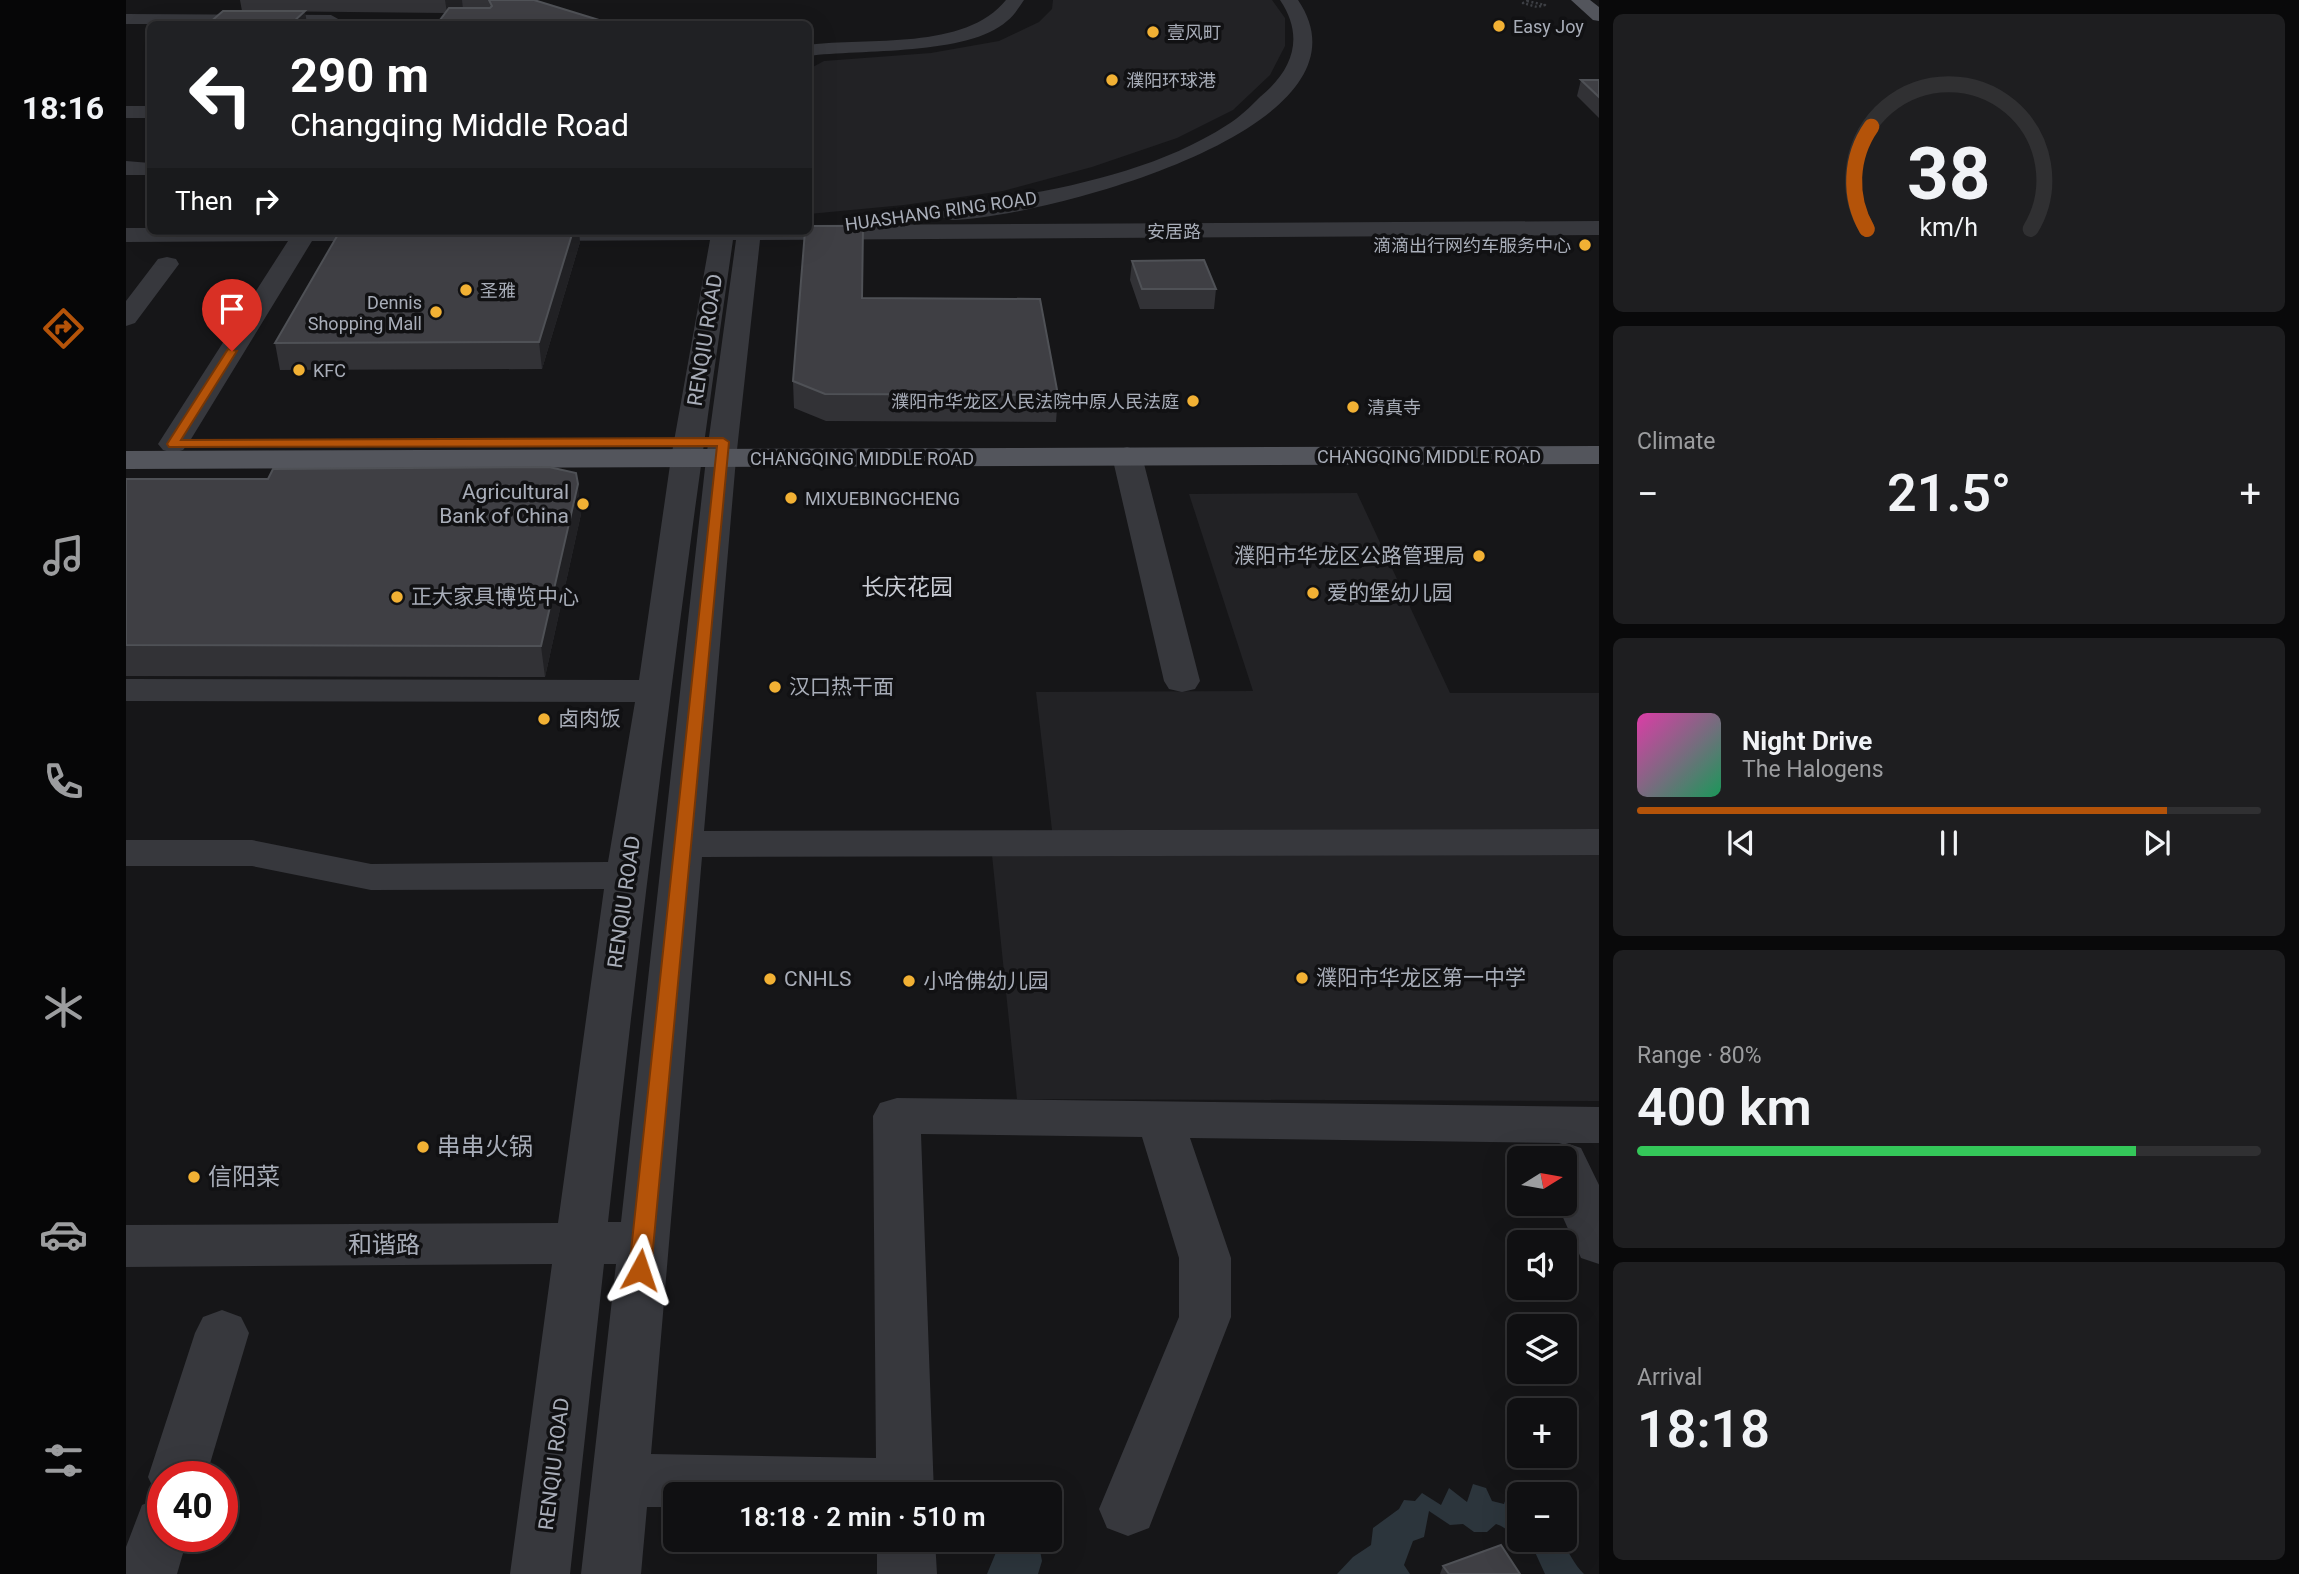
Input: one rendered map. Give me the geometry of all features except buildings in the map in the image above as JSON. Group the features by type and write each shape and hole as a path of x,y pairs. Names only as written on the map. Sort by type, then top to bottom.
{"main road":[{"path":"1580,0 1599,16"},
{"name":"CHANGQING MIDDLE ROAD","path":"126,460 1599,438"},
{"name":"CHANGQING MIDDLE ROAD","path":"126,444 1127,456 1599,456"}],"street":[{"path":"126,11 139,0"},
{"path":"812,51 888,46 958,36 1001,19 1011,10 1015,0"},
{"name":"HUASHANG RING ROAD","path":"812,228 1012,203 1106,179 1201,146 1232,131 1297,73 1306,43 1301,18 1289,0"},
{"path":"126,19 192,21"},
{"path":"304,21 331,20"},
{"path":"126,112 147,112"},
{"path":"126,168 147,169"},
{"name":"安居路","path":"812,232 1599,228"},
{"path":"126,235 147,235"},
{"path":"173,444 304,235"},
{"name":"RENQIU ROAD","path":"540,1574 626,875 655,691 705,450 736,235"},
{"path":"126,318 167,264"},
{"name":"RENQIU ROAD","path":"611,1574 682,844 705,450"},
{"path":"1127,456 1182,681"},
{"path":"126,690 655,691"},
{"path":"682,844 1599,842"},
{"path":"126,853 252,853 372,877 626,875"},
{"path":"904,1482 897,1116 1160,1121 1529,1146"},
{"path":"1128,1509 1205,1317 1205,1258 1160,1121"},
{"path":"1562,1146 1599,1125"},
{"path":"1577,1191 1599,1243"},
{"name":"和谐路","path":"126,1246 642,1243"},
{"path":"182,1461 222,1333"},
{"path":"620,1480 663,1484"},
{"path":"147,1574 154,1552"},
{"path":"906,1552 907,1574"}],"path":[{"path":"1531,1 1545,5 1537,7 1523,3 1531,1"}],"shaded area":[{"path":"1053,0 1272,0 1285,18 1285,46 1270,75 1233,110 1177,138 1092,167 1003,191 904,205 812,214 812,67 824,61 931,53 999,41 1039,22 1052,9"},
{"name":"濮阳市华龙区第一中学","path":"1357,493 1450,693 1599,693 1599,1101 1017,1099 992,855 1055,856 1036,692 1253,691 1189,494"},
{"path":"1473,1484 1486,1488 1492,1501 1504,1504 1507,1495 1507,1530 1496,1524 1487,1532 1474,1532 1463,1524 1450,1525 1429,1511 1424,1537 1413,1541 1404,1565 1410,1574 1337,1574 1353,1557 1371,1545 1373,1528 1399,1509 1404,1500 1415,1501 1422,1493 1441,1505 1449,1488 1467,1502"},
{"path":"996,1552 1040,1552 1042,1561 1038,1574 987,1574"},
{"path":"1535,1552 1568,1552 1584,1574 1545,1574"}],"place":[{"name":"Easy Joy","path":"1499,26"},
{"name":"壹风町","path":"1153,32"},
{"name":"濮阳环球港","path":"1112,80"},
{"name":"滴滴出行网约车服务中心","path":"1585,245"},
{"name":"圣雅","path":"466,290"},
{"name":"Dennis Shopping Mall","path":"436,312"},
{"name":"KFC","path":"299,370"},
{"name":"濮阳市华龙区人民法院中原人民法庭","path":"1193,401"},
{"name":"清真寺","path":"1353,407"},
{"name":"MIXUEBINGCHENG","path":"791,498"},
{"name":"Agricultural Bank of China","path":"583,504"},
{"name":"濮阳市华龙区公路管理局","path":"1479,556"},
{"name":"爱的堡幼儿园","path":"1313,593"},
{"name":"正大家具博览中心","path":"397,597"},
{"name":"汉口热干面","path":"775,687"},
{"name":"卤肉饭","path":"544,719"},
{"name":"濮阳市华龙区第一中学","path":"1302,978"},
{"name":"CNHLS","path":"770,979"},
{"name":"小哈佛幼儿园","path":"909,981"},
{"name":"串串火锅","path":"423,1147"},
{"name":"信阳菜","path":"194,1177"}],"district":[{"name":"长庆花园","path":"907,587"}],"route":[{"path":"232,351 173,444 723,442 640,1270"}]}
